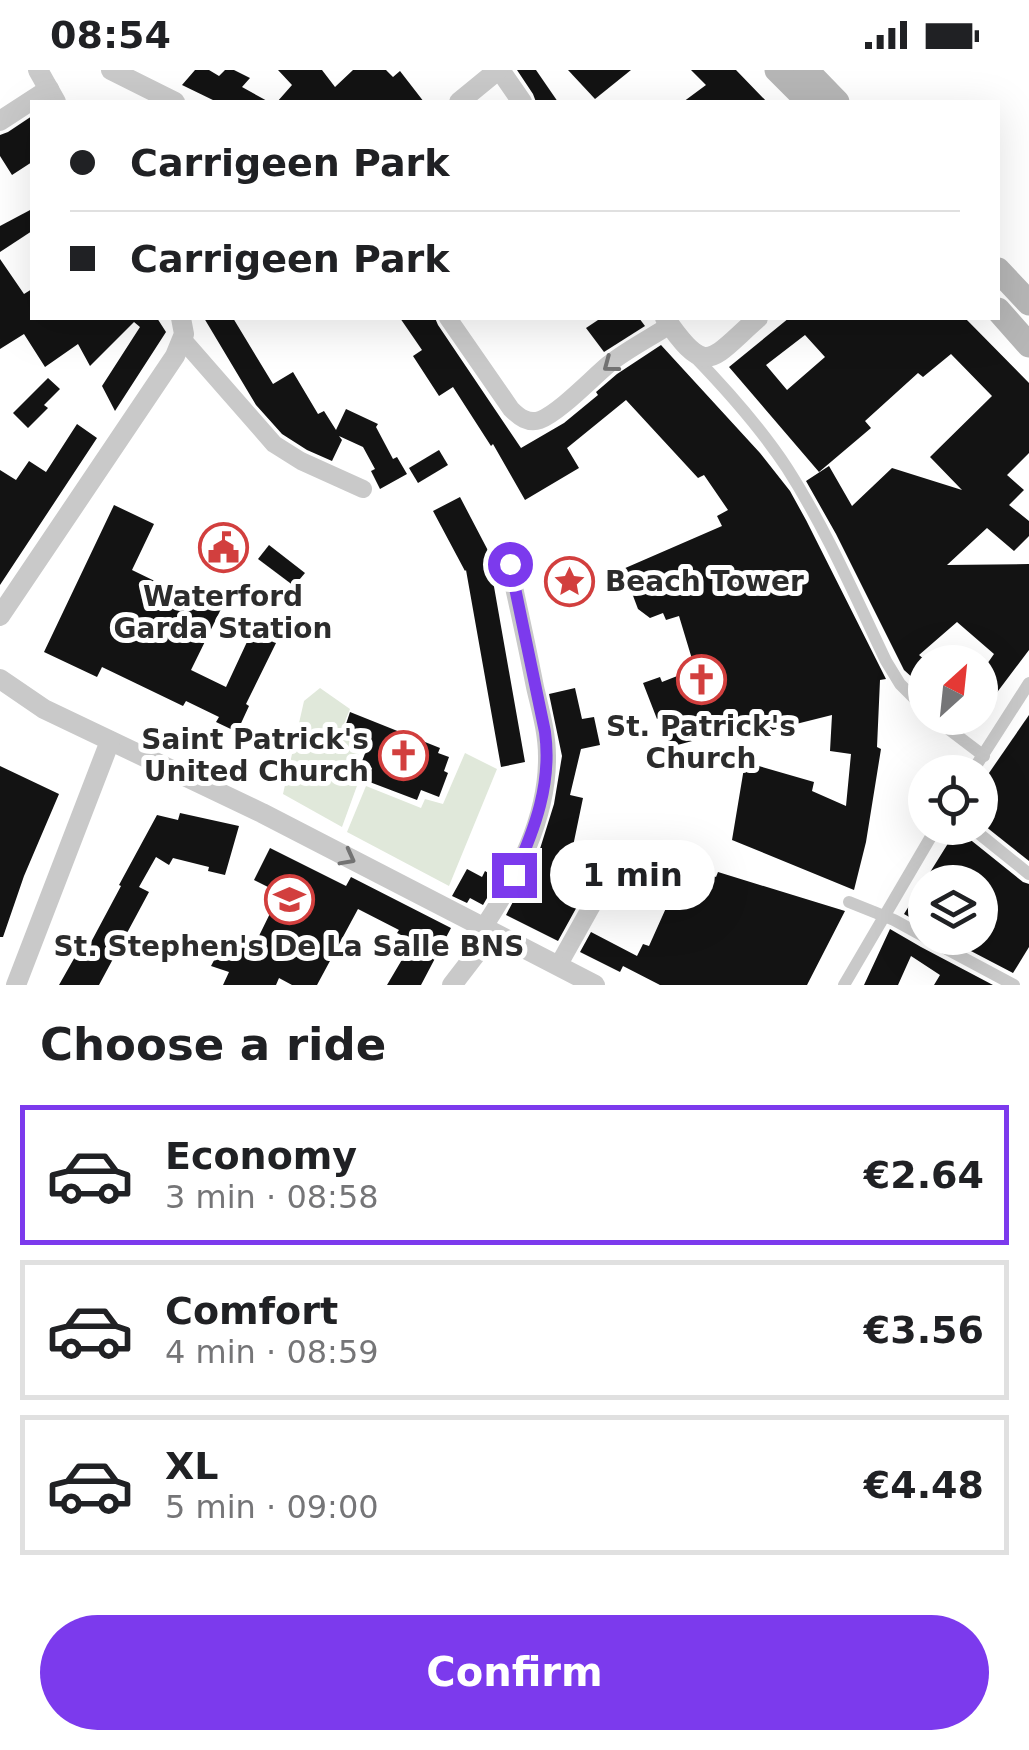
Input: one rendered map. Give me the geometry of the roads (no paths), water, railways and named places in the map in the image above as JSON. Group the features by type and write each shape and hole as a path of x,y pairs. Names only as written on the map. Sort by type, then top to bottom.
{"main road":[{"path":"776,70 807,100"},
{"path":"806,70 836,100"},
{"path":"1000,272 1029,304"},
{"path":"1000,312 1029,345"}],"street":[{"path":"111,70 172,100"},
{"path":"462,100 499,70 521,100"},
{"path":"0,120 49,82"},
{"path":"0,616 164,373 183,340 181,320"},
{"path":"449,320 516,414 531,421 554,411 613,361 668,322 786,466 886,661 908,692"},
{"path":"698,354 719,351 756,320"},
{"path":"183,340 278,448 363,489"},
{"path":"452,985 487,931 514,875 533,830 547,770 545,732 510,564"},
{"path":"0,680 44,709 262,813 596,985"},
{"path":"984,755 1029,683"},
{"path":"961,735 987,751"},
{"path":"16,985 110,741"},
{"path":"844,985 926,845"},
{"path":"993,845 1029,874"},
{"path":"558,966 596,898 604,854"},
{"path":"849,902 908,928"},
{"path":"959,955 1014,985"}],"place":[{"name":"Waterford Garda Station","path":"223,548"},
{"name":"Beach Tower","path":"570,581"},
{"name":"St. Patrick's Church","path":"701,679"},
{"name":"Saint Patrick's United Church","path":"404,755"},
{"name":"St. Stephen's De La Salle BNS","path":"289,899"}]}
